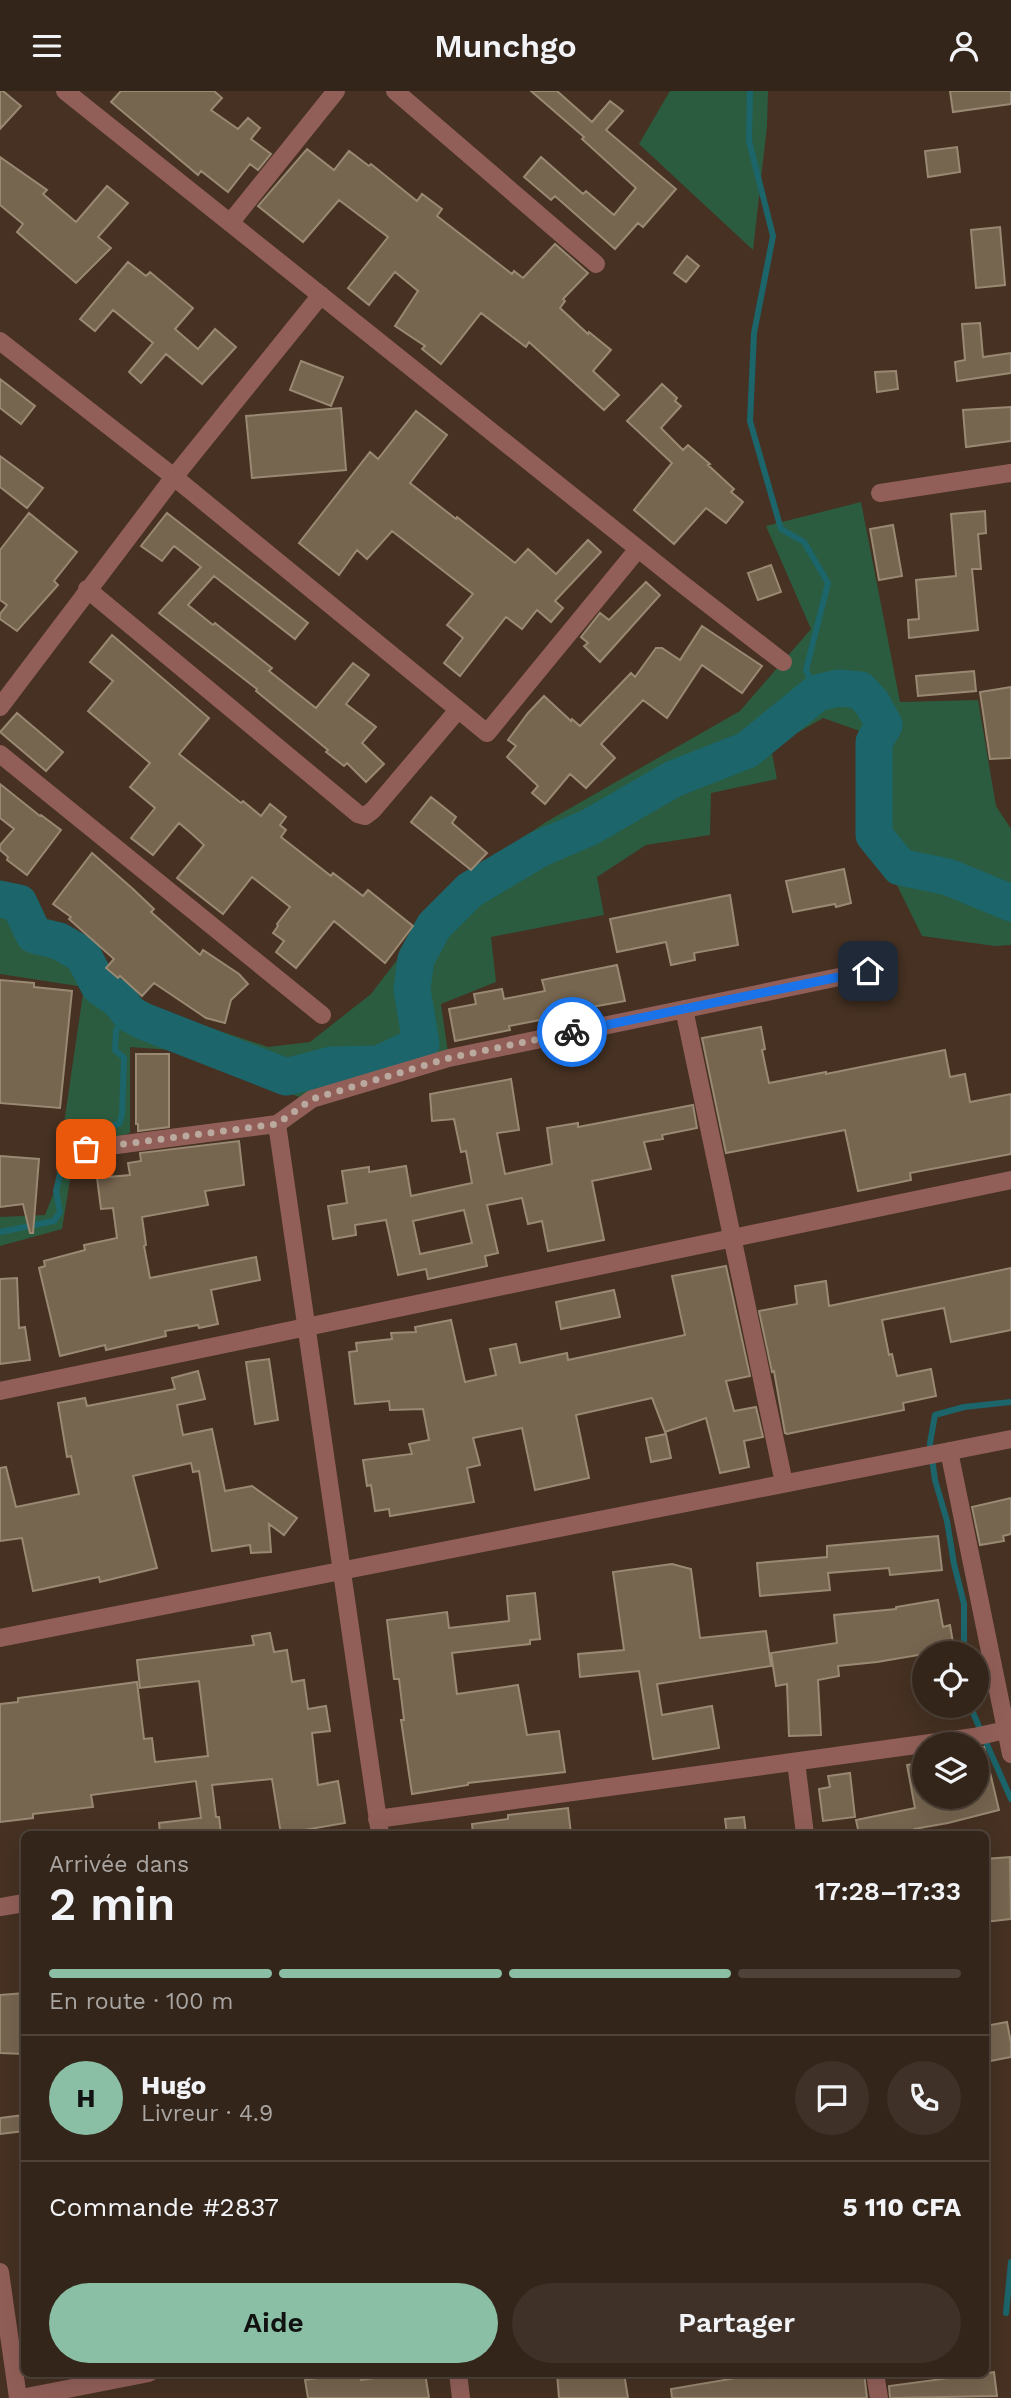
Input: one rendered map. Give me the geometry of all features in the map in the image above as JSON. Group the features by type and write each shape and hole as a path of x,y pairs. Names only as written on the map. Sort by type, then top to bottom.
{"street":[{"path":"65,91 783,662"},
{"path":"230,223 336,91"},
{"path":"394,91 596,264"},
{"path":"0,706 174,477 321,295"},
{"path":"0,341 174,477 484,732 490,731 638,549"},
{"path":"880,493 1011,473"},
{"path":"88,589 358,814 365,816 373,810 458,710"},
{"path":"0,754 322,1015"},
{"path":"86,1149 277,1124 312,1099 449,1058 868,971"},
{"path":"684,1009 784,1483"},
{"path":"277,1124 379,1827 1002,1731"},
{"path":"0,1391 1011,1180"},
{"path":"0,1638 1011,1439"},
{"path":"949,1451 1002,1731 1011,1754"},
{"path":"796,1762 805,1831"},
{"path":"0,1907 21,1904"},
{"path":"0,2271 19,2398 128,2377"},
{"path":"458,2377 461,2398"},
{"path":"876,2377 879,2398"}],"green space":[{"path":"670,91 768,91 767,126 753,250 639,144"},
{"path":"861,502 900,702 978,700 996,806 1011,829 1011,945 995,946 922,936 886,863 870,822 869,755 860,731 823,718 771,748 777,779 711,793 710,835 646,845 597,877 604,915 491,937 496,982 441,1004 448,1053 299,1097 172,1050 130,1047 130,1133 75,1149 62,1229 0,1246 0,1217 45,1215 54,1192 84,987 0,974 0,880 153,1009 268,1047 310,1042 371,994 455,884 546,822 740,711 811,629 766,526"}],"building":[{"path":"0,91 21,106 0,129"},
{"path":"121,91 214,91 222,98 211,110 238,129 248,118 260,128 251,139 271,154 258,170 250,164 228,192 201,171 198,175 111,102"},
{"path":"531,91 557,91 592,122 610,101 623,111 606,130 676,189 643,227 638,223 615,249 555,196 551,200 524,177 541,157 583,194 586,191 614,215 636,188 582,139 584,137"},
{"path":"950,91 1011,91 1011,104 953,112"},
{"path":"957,147 960,172 928,177 925,151"},
{"path":"307,149 334,170 349,151 369,166 371,164 417,201 422,194 442,209 437,216 512,274 514,271 523,278 555,244 588,273 563,299 565,301 560,308 588,334 589,332 611,350 593,371 619,395 604,410 529,342 526,347 481,313 441,364 422,349 425,346 395,326 418,291 395,272 369,305 348,288 388,237 339,200 303,242 258,206"},
{"path":"0,157 47,190 43,194 76,222 107,186 128,203 98,237 111,248 76,283 17,232 23,224 0,205"},
{"path":"1000,227 1005,285 976,288 971,230"},
{"path":"687,256 699,266 686,282 674,273"},
{"path":"128,262 146,276 150,272 193,308 175,329 198,349 215,329 236,347 202,384 166,354 141,383 129,372 153,343 113,310 95,331 80,319"},
{"path":"980,323 983,357 1011,353 1011,373 957,381 955,362 965,360 962,324"},
{"path":"301,361 343,377 331,406 290,390"},
{"path":"896,371 898,389 877,392 875,372"},
{"path":"0,379 35,406 21,424 0,408"},
{"path":"662,384 677,398 675,401 681,406 661,428 683,450 688,445 710,464 708,465 734,489 731,492 743,502 726,523 706,508 674,544 634,510 672,463 627,421"},
{"path":"1011,407 1011,441 966,447 963,410"},
{"path":"341,408 346,470 252,478 246,416"},
{"path":"416,411 447,435 410,483 456,519 457,517 515,563 528,549 556,574 588,540 601,552 555,601 563,608 551,622 537,610 522,629 506,617 460,676 444,663 463,638 447,625 473,594 392,531 367,559 357,550 339,575 299,543 370,452 378,459"},
{"path":"0,456 43,488 27,508 0,487"},
{"path":"985,511 986,533 978,534 981,569 972,569 978,630 909,638 908,620 919,619 916,580 956,576 951,514"},
{"path":"29,513 77,552 54,581 58,585 17,631 0,619 0,614 7,605 0,600 0,550"},
{"path":"167,513 308,623 295,639 214,576 188,605 272,668 269,671 316,708 353,663 369,675 346,704 376,727 362,743 384,764 366,782 347,763 344,766 326,752 328,750 256,691 257,689 159,613 201,567 174,546 162,561 141,546"},
{"path":"893,525 902,576 879,580 870,529"},
{"path":"771,565 781,592 758,600 748,573"},
{"path":"646,582 660,595 600,662 584,646 588,643 581,637 600,613 609,620"},
{"path":"702,626 762,666 742,693 702,665 667,718 643,700 601,744 615,758 586,788 570,774 545,804 532,793 538,786 507,757 516,746 508,740 544,696 580,726 631,673 635,677 656,648 662,648 680,660"},
{"path":"112,635 209,718 179,754 261,816 270,804 286,817 280,825 286,830 281,837 331,876 333,873 363,896 368,890 413,926 385,963 334,921 296,968 276,952 284,941 273,933 290,907 252,877 223,914 177,878 204,845 179,823 153,855 131,838 155,808 130,787 150,763 88,711 113,681 90,662"},
{"path":"974,671 976,691 918,696 916,676"},
{"path":"1011,687 1011,758 990,759 980,692"},
{"path":"17,713 63,752 46,771 0,732"},
{"path":"0,784 61,830 27,875 7,860 8,857 0,850 0,845 14,829 0,818"},
{"path":"431,797 456,817 452,823 487,853 471,870 411,822"},
{"path":"92,853 154,909 151,912 200,955 203,950 239,974 248,984 231,1000 225,1023 206,1018 154,983 142,996 120,976 118,978 106,968 114,959 69,919 71,917 53,904"},
{"path":"844,869 851,903 793,912 786,881"},
{"path":"730,895 738,945 694,953 695,960 671,965 666,942 617,952 610,919"},
{"path":"617,965 625,1001 570,1011 571,1014 509,1026 510,1030 455,1041 449,1009 476,1004 474,994 502,989 504,999 545,991 542,980"},
{"path":"0,980 34,983 34,987 72,991 60,1108 0,1103"},
{"path":"761,1027 765,1049 762,1050 769,1083 945,1050 950,1077 965,1074 970,1102 1011,1094 1011,1154 910,1173 911,1180 858,1191 845,1130 726,1153 702,1038"},
{"path":"136,1054 169,1054 169,1127 138,1131"},
{"path":"511,1079 519,1130 497,1133 505,1174 552,1164 547,1128 578,1123 578,1127 693,1105 697,1128 662,1135 663,1139 644,1142 651,1169 592,1181 604,1240 548,1251 542,1221 528,1224 522,1198 487,1205 498,1253 485,1256 487,1266 428,1279 426,1269 398,1275 386,1220 355,1225 356,1235 333,1239 328,1206 347,1203 342,1171 369,1167 369,1172 406,1166 411,1196 472,1183 466,1151 461,1152 454,1119 432,1121 430,1094","holes":["464,1210 472,1243 420,1254 413,1221"]},
{"path":"239,1141 244,1185 205,1191 208,1205 142,1217 144,1246 150,1278 256,1257 260,1280 211,1290 218,1324 165,1331 166,1336 106,1350 105,1345 60,1356 39,1268 45,1266 44,1261 85,1250 84,1245 117,1238 113,1208 101,1209 97,1178 130,1175 128,1163 141,1161 140,1153"},
{"path":"0,1156 39,1159 33,1233 30,1233 23,1204 0,1207"},
{"path":"726,1266 750,1376 726,1381 734,1411 756,1407 763,1437 744,1441 749,1467 720,1473 706,1418 665,1432 652,1398 576,1415 589,1478 535,1490 522,1428 473,1438 480,1465 467,1468 474,1502 390,1516 389,1509 375,1511 363,1460 412,1454 409,1444 429,1440 423,1409 390,1410 389,1401 355,1404 349,1352 357,1351 356,1343 392,1339 391,1333 416,1332 415,1327 451,1320 465,1382 496,1375 490,1349 516,1344 520,1363 567,1353 568,1360 685,1335 672,1276"},
{"path":"1011,1268 1011,1330 951,1342 944,1308 882,1320 889,1355 892,1354 897,1376 931,1369 936,1396 903,1403 904,1410 785,1433 774,1371 772,1372 759,1311 797,1304 795,1286 826,1281 829,1306"},
{"path":"17,1278 19,1328 25,1327 30,1360 0,1364 0,1279"},
{"path":"614,1290 620,1317 561,1329 556,1302"},
{"path":"269,1359 278,1420 255,1424 246,1362"},
{"path":"198,1371 205,1399 177,1405 183,1435 212,1429 225,1491 252,1486 297,1518 284,1535 269,1524 271,1552 251,1553 250,1545 212,1551 199,1471 193,1472 191,1463 133,1476 157,1568 100,1582 99,1577 33,1591 22,1538 0,1541 0,1468 6,1467 16,1507 79,1494 71,1456 67,1457 58,1403 85,1398 87,1406 175,1389 172,1378"},
{"path":"666,1434 671,1458 651,1462 646,1438"},
{"path":"1011,1498 1011,1534 1003,1536 1004,1541 980,1545 972,1507"},
{"path":"938,1536 942,1570 890,1575 889,1568 828,1573 830,1590 760,1596 757,1563 827,1557 827,1546"},
{"path":"672,1564 691,1569 700,1638 766,1631 771,1666 657,1684 662,1715 712,1706 719,1748 653,1759 639,1671 580,1677 578,1654 624,1650 613,1572"},
{"path":"535,1593 540,1639 530,1640 530,1644 452,1653 457,1694 518,1685 527,1735 559,1731 565,1772 468,1783 412,1794 401,1720 404,1720 399,1679 394,1679 387,1620 447,1612 449,1628 509,1621 507,1596"},
{"path":"938,1600 943,1627 950,1625 953,1641 912,1641 912,1656 838,1666 839,1676 818,1680 821,1735 789,1736 787,1684 776,1686 771,1653 837,1643 834,1615"},
{"path":"270,1633 274,1652 287,1650 292,1682 304,1680 308,1709 326,1706 330,1731 312,1733 318,1785 338,1781 345,1823 298,1831 281,1831 272,1779 212,1785 221,1831 160,1831 159,1823 201,1818 196,1781 91,1795 93,1807 33,1814 33,1818 0,1822 0,1704 18,1702 18,1698 137,1682 144,1739 152,1738 155,1762 208,1756 199,1681 140,1688 137,1660 254,1645 252,1636"},
{"path":"912,1764 912,1792 907,1765"},
{"path":"989,1768 999,1810 914,1831 858,1831 856,1820 912,1809 989,1809"},
{"path":"850,1773 855,1817 823,1821 819,1789 830,1787 828,1776"},
{"path":"568,1808 571,1831 473,1831 472,1824 508,1819 508,1815"},
{"path":"744,1817 746,1831 727,1831 725,1819"},
{"path":"1010,1857 1011,1919 989,1922 989,1859"},
{"path":"21,1993 21,2054 0,2053 0,1995"},
{"path":"1007,2022 1011,2057 989,2061 989,2025"},
{"path":"21,2115 21,2131 0,2134 0,2118"},
{"path":"994,2372 997,2396 890,2398 889,2386 956,2377 989,2377 989,2373"},
{"path":"324,2377 361,2377 361,2380 380,2377 426,2377 429,2398 308,2398 305,2380"},
{"path":"557,2377 625,2377 628,2398 559,2398"},
{"path":"864,2377 867,2398 672,2398 671,2389 736,2378"}],"waterway":[{"path":"750,91 749,141 773,236 754,333 750,421 781,529 804,542 828,583 806,670 817,693"},
{"path":"0,899 19,903 34,935 59,941 83,955 99,986 119,1000 130,1014 143,1021 286,1077 332,1065 379,1064 421,1044 412,989 416,959 434,926 470,890 539,849 590,827 673,779 747,750 817,693 838,688 860,690 872,703 884,725 874,742 874,835 900,867 948,877 1011,903"},
{"path":"0,1232 54,1221 60,1212 56,1191 67,1147 79,1133 119,1124 122,1115 124,1058 115,1050 116,1030 130,1014"},
{"path":"964,1641 964,1604 947,1521 935,1480 930,1443 935,1415 964,1407 1011,1402"},
{"path":"975,1718 1011,1799"},
{"path":"1006,2313 1011,2262"}],"way so far":[{"path":"86,1149 277,1124 312,1099 449,1058 572,1032"}],"route":[{"path":"572,1032 868,971"}]}
